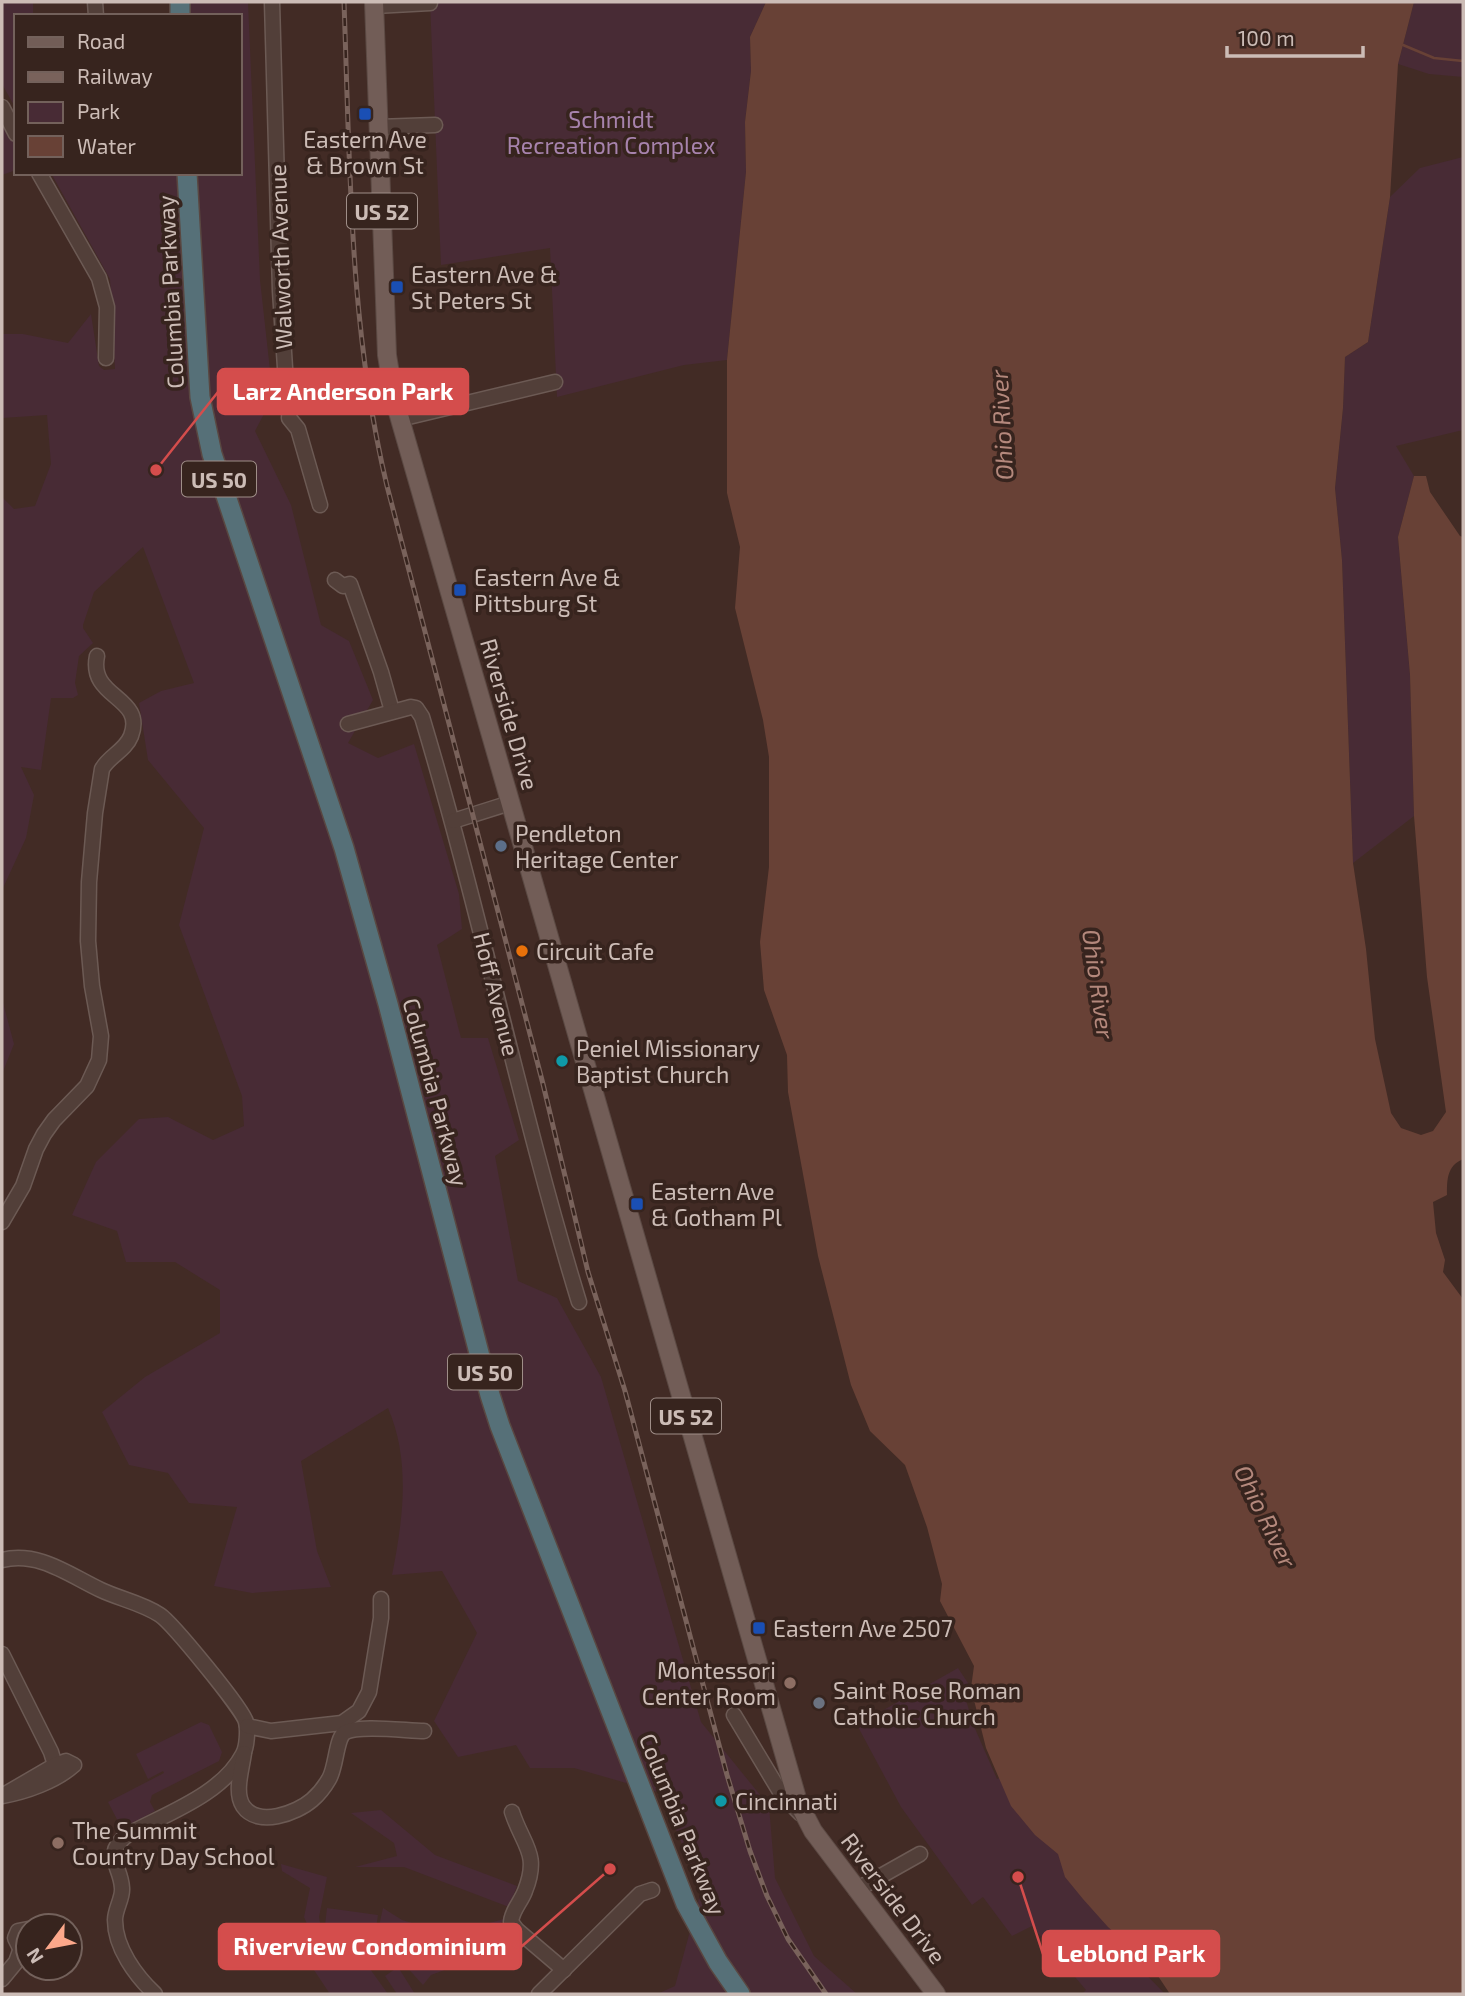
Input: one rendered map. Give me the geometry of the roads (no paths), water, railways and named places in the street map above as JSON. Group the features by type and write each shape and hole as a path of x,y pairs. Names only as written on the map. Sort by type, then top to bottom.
{"highway":[{"name":"Columbia Parkway","path":"187,175 200,397 212,454 344,848 392,1017 490,1395 686,1904 737,1994"}],"main road":[{"name":"Riverside Drive","path":"374,4 387,355 394,398 794,1790 804,1817 936,1994"}],"street":[{"name":"Walworth Avenue","path":"272,2 279,265 289,418 298,429 320,505"},
{"path":"374,4 430,3"},
{"path":"2,107 14,129"},
{"path":"378,127 435,125"},
{"path":"41,175 99,278 107,307 106,358"},
{"path":"400,419 555,382"},
{"path":"335,580 343,586 350,584 394,711 348,724"},
{"path":"2,1222 23,1186 44,1134 88,1086 101,1050 88,941 89,882 95,813 102,769 105,763 127,744 133,724 129,708 100,682 95,666 97,656"},
{"name":"Hoff Avenue","path":"394,711 411,707 420,712 453,821 553,1217 579,1302"},
{"path":"453,821 510,803"},
{"path":"2,1560 20,1557 48,1563 161,1616 241,1711 247,1726 239,1791 243,1805 255,1814 276,1816 302,1807 319,1793 334,1769 339,1740 345,1733 357,1729 424,1731"},
{"path":"247,1726 271,1731 333,1725 350,1720 366,1701 369,1692 381,1618 381,1599"},
{"path":"2,1654 55,1765 2,1796"},
{"path":"734,1716 782,1795 804,1817"},
{"path":"155,1994 137,1975 116,1931 117,1908 123,1890 114,1861 117,1846 127,1835 213,1787 229,1773 244,1752"},
{"path":"512,1812 531,1855 532,1864 524,1894 511,1922 564,1970"},
{"path":"856,1890 920,1854"},
{"path":"539,1994 640,1894 652,1890"},
{"path":"2,1979 14,1964"}],"water":[{"name":"Ohio River","path":"766,2 1414,2 1398,64 1390,197 1368,342 1345,357 1335,488 1342,560 1353,863 1366,949 1375,1039 1391,1113 1401,1128 1421,1135 1433,1131 1446,1112 1427,977 1414,816 1410,675 1398,537 1414,476 1426,476 1430,492 1463,537 1463,1159 1451,1169 1447,1195 1433,1202 1436,1233 1445,1260 1443,1272 1463,1299 1463,1994 1170,1994 1150,1964 1108,1927 1083,1899 1065,1877 1058,1854 1035,1835 1011,1806 986,1748 971,1688 974,1666 940,1601 942,1584 927,1527 905,1465 870,1431 851,1385 818,1256 788,1092 787,1055 764,990 760,942 769,867 769,757 763,720 735,608 740,547 727,493 727,360 746,172 745,122 751,71 750,37"}],"waterway":[{"path":"1403,45 1434,58 1463,61"}],"railway":[{"path":"344,2 350,185 358,306 374,426 387,486 543,1084 588,1272 625,1391 727,1775 767,1896 788,1939 826,1994"}],"place":[{"name":"Eastern Ave & Brown St","path":"365,114"},
{"name":"Eastern Ave & St Peters St","path":"397,287"},
{"name":"Larz Anderson Park","path":"156,470"},
{"name":"Eastern Ave & Pittsburg St","path":"460,590"},
{"name":"Pendleton Heritage Center","path":"501,846"},
{"name":"Circuit Cafe","path":"522,951"},
{"name":"Peniel Missionary Baptist Church","path":"562,1061"},
{"name":"Eastern Ave & Gotham Pl","path":"637,1204"},
{"name":"Eastern Ave 2507","path":"759,1628"},
{"name":"Montessori Center Room","path":"790,1683"},
{"name":"Saint Rose Roman Catholic Church","path":"819,1703"},
{"name":"Cincinnati","path":"721,1801"},
{"name":"The Summit Country Day School","path":"58,1843"},
{"name":"Riverview Condominium","path":"610,1869"},
{"name":"Leblond Park","path":"1018,1877"}],"park label":[{"name":"Schmidt Recreation Complex","path":"611,132"}]}
